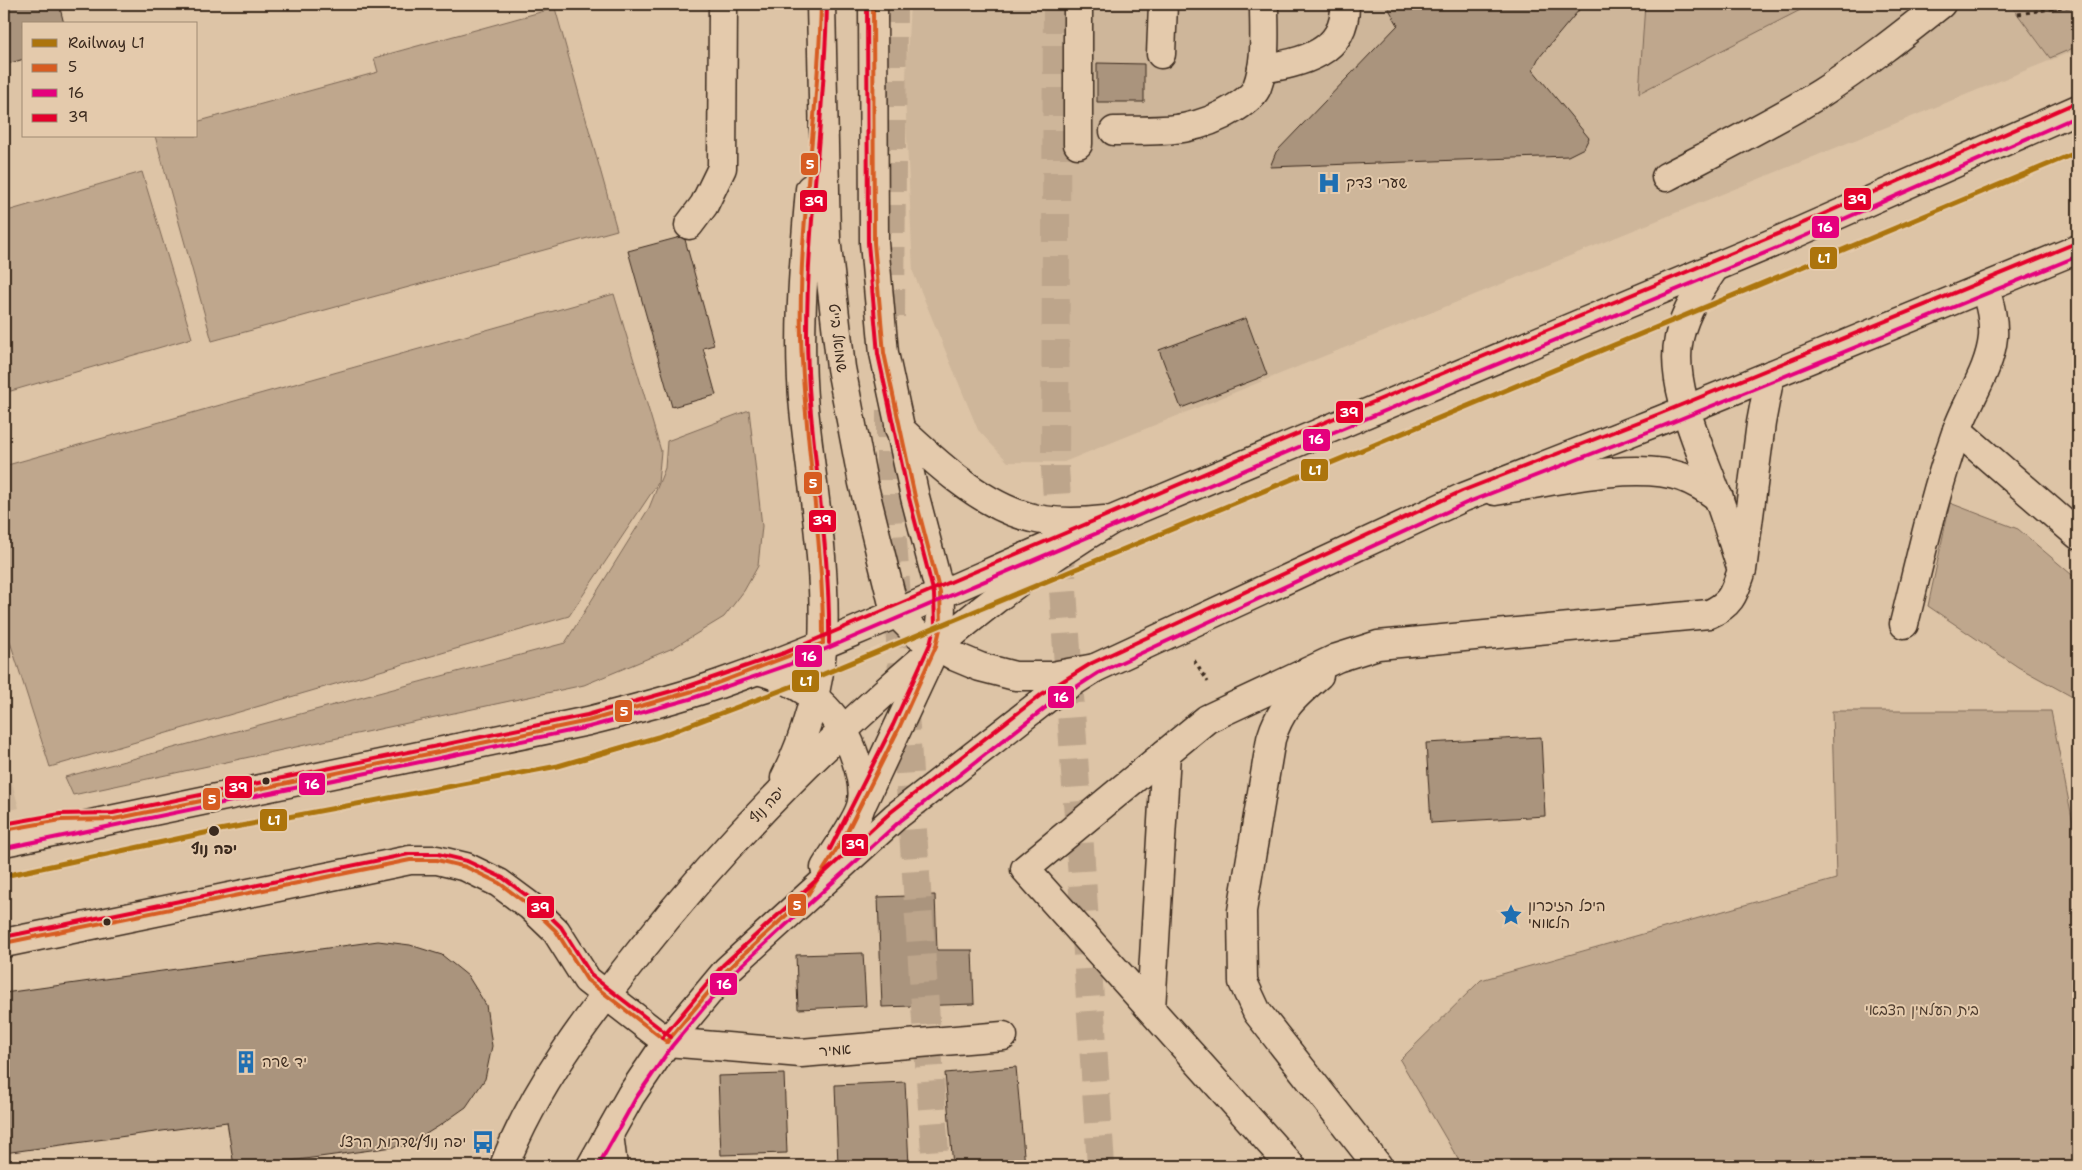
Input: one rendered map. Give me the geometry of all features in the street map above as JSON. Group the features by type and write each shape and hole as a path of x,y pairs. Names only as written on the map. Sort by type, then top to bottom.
{"main road":[{"path":"689,225 704,205 722,168 723,4"},
{"name":"שמואל בייט","path":"821,4 826,238 841,368 863,483 895,612"},
{"path":"807,896 846,834 863,802 936,646 942,625 940,593 899,428 884,353 874,243 873,4"},
{"path":"1078,4 1078,144"},
{"path":"1161,54 1163,4"},
{"path":"1114,131 1184,130 1205,123 1243,103 1256,90 1262,69 1265,53 1264,4"},
{"path":"1262,69 1312,58 1326,50 1340,30 1346,15 1345,4"},
{"path":"1666,177 1745,136 1820,93 1883,49 1941,4"},
{"path":"778,793 794,761 815,697 825,603 820,528 804,408 801,334 805,244 821,48"},
{"path":"4,842 588,721 655,704 757,670 1715,267 2078,109"},
{"path":"591,1166 667,1042 727,970 895,817 1046,699 1095,668 1464,497 2078,249"},
{"path":"1715,267 1696,294 1679,339 1678,368 1687,408 1742,570"},
{"path":"1904,624 1935,496 1957,430 1989,356 1993,337 1993,315 1985,288"},
{"path":"1292,1166 1025,869 1207,719 1337,658 1378,645 1709,614 1724,607 1735,589 1742,570 1761,423 1770,375"},
{"path":"899,428 945,470 985,497 1017,513 1044,520 1075,523 1112,520"},
{"path":"1957,430 2078,535"},
{"path":"1464,497 1602,474 1649,472 1680,476 1702,485 1718,498"},
{"name":"יפה נוף","path":"504,1166 531,1107 556,1065 605,995 685,893 778,793 844,729 936,646 1028,573 1112,520"},
{"path":"895,612 918,635 936,646 980,667 1015,676 1052,676 1095,668"},
{"path":"1337,658 1298,693 1277,718 1271,739 1242,910 1243,982 1257,1012 1378,1166"},
{"path":"757,670 778,675 815,697 844,729 860,773 863,802"},
{"path":"1151,1009 1166,753"},
{"path":"4,830 61,820 114,819"},
{"path":"4,942 410,860 437,860 466,867 499,883 530,906 556,931 587,980 667,1042"},
{"name":"אמיר","path":"667,1042 801,1053 1003,1036"},
{"path":"609,1134 614,1166"}],"path":[{"path":"2018,14 2078,4"}],"shaded area":[{"name":"שערי צדק","path":"910,4 2078,4 2078,49 1064,462 1008,462 978,430 913,272 905,95"},
{"path":"4,754 19,808 4,811"}],"green space":[{"path":"1645,4 1812,4 1639,93"},
{"path":"2010,4 2078,4 2078,46 2050,58"},
{"path":"555,8 617,230 212,341 156,138 198,138 198,121 378,72 374,58"},
{"path":"142,172 192,338 4,393 4,212"},
{"path":"614,294 661,451 658,483 569,616 50,767 4,623 4,466"},
{"path":"749,410 762,526 758,566 744,591 724,617 673,648 584,685 73,795 65,777 565,643 649,508 665,468 667,441"},
{"path":"1950,503 2018,529 2078,580 2078,700 2018,667 1928,606"},
{"name":"בית העלמין הצבאי","path":"1832,711 2051,711 2078,848 2078,1166 1462,1166 1400,1060 1481,980 1836,879"}],"building":[{"path":"4,4 59,4 64,22 22,22 22,60 4,65"},
{"path":"1386,4 1584,4 1538,59 1533,70 1589,138 1584,148 1568,156 1270,167 1276,152 1398,25"},
{"path":"1097,63 1144,64 1144,102 1097,102"},
{"path":"4,88 10,113 4,114"},
{"path":"684,236 714,345 703,348 716,395 672,407 628,251"},
{"path":"1246,318 1267,375 1181,408 1159,350"},
{"path":"1541,737 1545,816 1431,823 1426,743"},
{"path":"935,895 937,950 972,950 974,1004 882,1007 878,897"},
{"name":"יד שרה","path":"378,941 410,945 442,955 468,976 486,1005 492,1046 485,1079 466,1107 408,1145 253,1166 234,1166 227,1122 4,1153 4,993"},
{"path":"863,953 866,1006 798,1009 796,955"},
{"path":"1016,1067 1025,1166 953,1166 945,1073"},
{"path":"784,1074 787,1153 721,1155 718,1076"},
{"path":"905,1082 909,1166 838,1166 835,1085"}],"tunnel":[{"path":"891,317 893,4"},
{"path":"1057,4 1055,468 1101,1166"},
{"path":"890,410 890,496 936,1166"}],"rail line":[{"name":"L1","path":"4,876 214,831 558,766 658,737 819,676 2078,152"}],"transit line":[{"name":"5","path":"821,4 817,87 805,212 801,337 820,566 823,643"},
{"name":"39","path":"827,4 826,45 810,251 807,333 811,411 829,604 829,643"},
{"name":"39","path":"830,849 893,725 930,644 935,624 934,594 909,498 878,354 868,243 867,4"},
{"name":"5","path":"667,1042 727,970 807,896 846,834 899,728 936,646 941,625 940,593 915,497 884,353 874,243 873,4"},
{"name":"39","path":"4,824 60,814 113,813 587,715 686,687 784,653 1330,420 1785,231 2075,103"},
{"name":"16","path":"5,848 589,727 690,699 788,665 1334,432 1789,243 2078,116"},
{"name":"39","path":"662,1038 723,965 891,812 1042,694 1092,663 1462,491 1659,414 2076,243"},
{"name":"16","path":"598,1166 636,1098 672,1046 732,974 899,822 1050,704 1098,673 1466,503 1663,426 2078,256"},
{"name":"5","path":"4,830 61,820 114,819 588,721 707,687 823,643"},
{"name":"39","path":"4,937 409,854 438,854 467,861 503,878 534,901 561,927 592,976 671,1037"},
{"name":"5","path":"4,943 410,860 437,860 466,867 499,883 530,906 556,931 587,980 667,1042"}],"place":[{"name":"שערי צדק","path":"1329,183"},
{"name":"יפה נוף","path":"214,831"},
{"name":"היכל הזיכרון הלאומי","path":"1511,915"},
{"name":"יד שרה","path":"246,1062"},
{"name":"יפה נוף/שדרות הרצל","path":"483,1142"}]}
